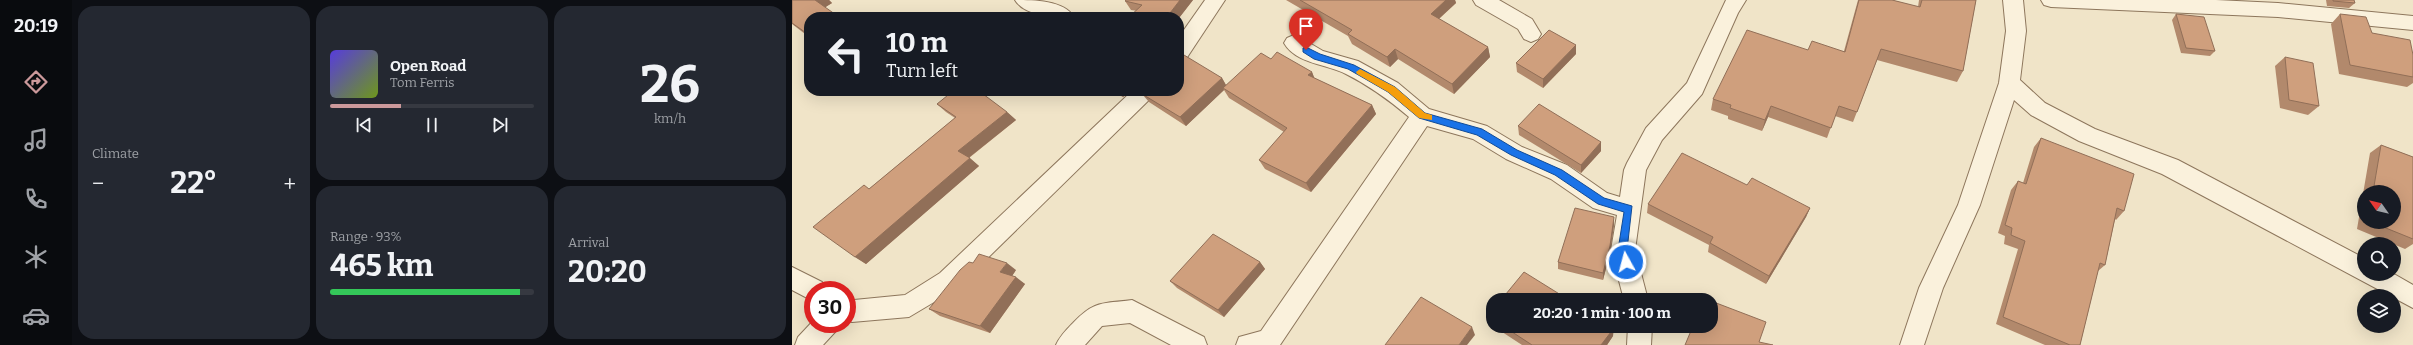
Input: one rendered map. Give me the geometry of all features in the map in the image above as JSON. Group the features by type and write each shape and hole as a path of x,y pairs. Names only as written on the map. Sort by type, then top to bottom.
{"street":[{"path":"1025,0 1053,12"},
{"path":"1184,43 1215,0"},
{"path":"1483,0 1525,24 1531,34"},
{"path":"1634,293 1623,250 1636,170 1654,134 1695,88 1730,10 1736,0"},
{"path":"1912,345 1931,288 1969,205 2009,83 2016,31 2013,0"},
{"path":"2051,0 2278,10 2413,23"},
{"path":"1294,43 1317,57 1351,67 1392,89 1422,116 1479,132 1514,153 1558,172 1601,201 1629,209"},
{"path":"2009,83 2038,109 2088,135 2170,167 2357,266"},
{"path":"856,311 909,306 948,281 1139,96"},
{"path":"1248,345 1268,341 1422,116"},
{"path":"792,278 804,285"},
{"path":"2385,281 2413,296"},
{"path":"1068,345 1096,316 1132,311 1195,345"},
{"path":"807,345 818,333"},
{"path":"1639,345 1640,333"}],"building":[{"path":"792,0 815,0 832,12 804,12 804,31 792,23"},
{"path":"1180,0 1171,12 1134,12 1142,5 1125,1"},
{"path":"1300,0 1446,0 1431,14 1488,47 1452,84 1395,49 1387,57 1348,34 1352,30"},
{"path":"1859,0 1892,0 1920,7 1922,0 1976,0 1963,71 1881,49 1857,112 1839,106 1831,128 1771,106 1765,120 1730,108 1731,105 1713,99 1747,30 1808,50 1812,41 1845,52"},
{"path":"2354,0 2355,3 2333,1"},
{"path":"2176,14 2204,17 2215,51 2186,48"},
{"path":"2340,14 2366,17 2372,33 2410,40 2413,55 2413,77 2350,65"},
{"path":"1549,30 1576,45 1543,79 1516,63"},
{"path":"1277,52 1312,72 1308,75 1372,105 1306,183 1259,160 1287,128 1223,88 1261,53 1271,59"},
{"path":"1184,55 1222,78 1180,117 1145,96 1184,96"},
{"path":"2285,57 2313,63 2319,106 2289,100"},
{"path":"947,96 986,96 1007,112 958,151 970,158 855,257 813,227 864,185 869,189 956,117 937,104"},
{"path":"1539,104 1601,142 1581,165 1518,126"},
{"path":"2041,138 2134,174 2124,211 2117,208 2105,265 2100,263 2080,345 2070,345 2003,317 2025,241 2011,235 2012,228 2005,225 2018,181 2026,184"},
{"path":"2381,145 2413,157 2413,239 2388,229 2401,229 2401,185 2374,185"},
{"path":"1682,153 1747,185 1752,178 1810,208 1769,276 1710,243 1713,237 1648,204"},
{"path":"1575,208 1614,217 1610,246 1603,273 1558,262"},
{"path":"1213,234 1260,262 1218,310 1170,281"},
{"path":"979,254 1007,263 1000,272 1016,277 980,326 929,309 960,270 969,262 973,263"},
{"path":"1524,272 1558,293 1507,293"},
{"path":"1421,297 1472,327 1459,345 1385,345"},
{"path":"1718,304 1766,322 1759,342 1773,345 1685,345 1690,333 1718,333"},
{"path":"1514,333 1610,333 1601,345 1532,345"}],"slow traffic":[{"path":"1360,72 1392,89 1422,116 1429,118"}],"route":[{"path":"1306,50 1317,57 1351,67 1392,89 1422,116 1479,132 1514,153 1558,172 1601,201 1629,209 1623,250 1626,262"}]}
